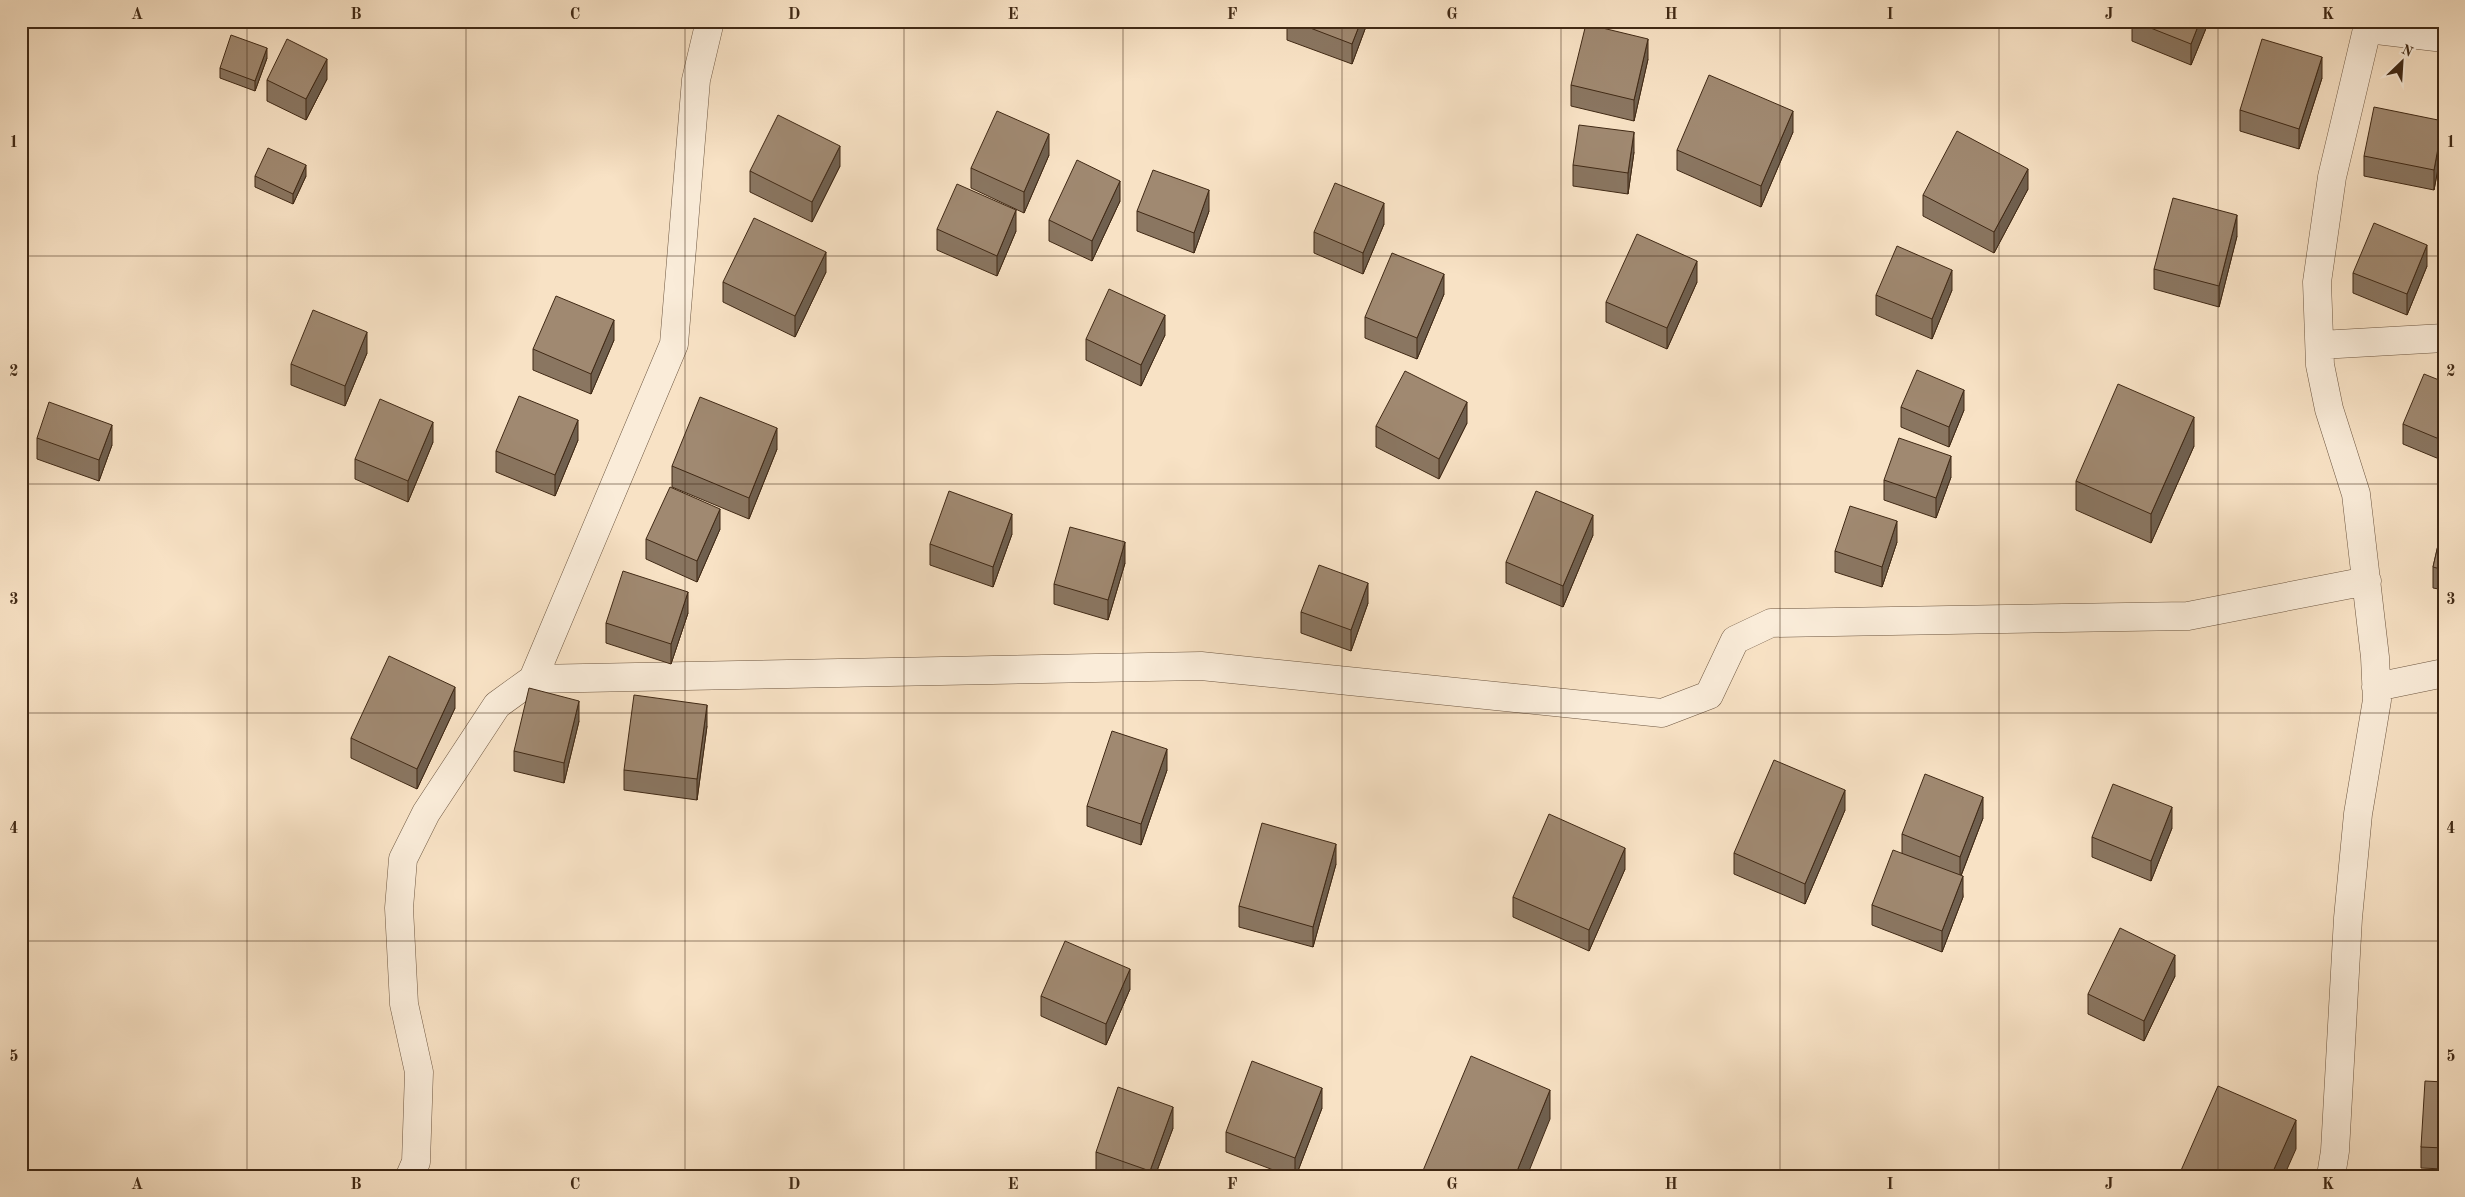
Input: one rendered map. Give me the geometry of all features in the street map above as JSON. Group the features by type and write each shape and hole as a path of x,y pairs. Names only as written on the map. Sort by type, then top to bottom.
{"street":[{"path":"410,1176 416,1162 419,1072 404,1004 399,908 402,860 426,813 497,705 533,679 674,344 696,80 710,21"},
{"path":"2331,1176 2335,1151 2348,918 2358,814 2377,700 2367,581 2356,494 2329,409 2320,365 2317,282 2332,177 2369,25 2444,38"},
{"path":"2320,345 2444,338"},
{"path":"533,679 1201,666 1662,713 1709,695 1735,640 1771,623 2188,616 2367,581"},
{"path":"2376,687 2444,673"}],"building":[{"path":"1292,21 1361,21 1352,44"},
{"path":"2133,21 2200,21 2191,44"},
{"path":"1586,24 1648,39 1634,100 1571,85"},
{"path":"231,35 267,48 255,81 220,68"},
{"path":"287,39 327,59 306,99 267,80"},
{"path":"2262,39 2322,57 2299,129 2240,110"},
{"path":"1709,75 1793,111 1761,186 1677,150"},
{"path":"2374,107 2443,121 2434,170 2364,156"},
{"path":"997,111 1049,134 1024,192 971,168"},
{"path":"778,115 840,146 812,202 750,171"},
{"path":"1579,125 1634,132 1628,173 1573,165"},
{"path":"1957,131 2028,169 1994,232 1923,195"},
{"path":"268,148 306,165 293,194 255,176"},
{"path":"1077,160 1120,181 1092,241 1049,220"},
{"path":"1153,170 1209,190 1194,233 1137,211"},
{"path":"1335,183 1384,203 1363,253 1314,232"},
{"path":"957,184 1016,210 997,256 937,229"},
{"path":"2173,198 2237,215 2219,286 2154,269"},
{"path":"754,218 826,252 795,316 723,282"},
{"path":"2374,223 2427,245 2407,294 2353,273"},
{"path":"1637,234 1697,261 1667,328 1606,302"},
{"path":"1897,246 1952,270 1932,319 1876,295"},
{"path":"1392,253 1444,274 1417,338 1365,317"},
{"path":"1109,289 1165,315 1141,365 1086,339"},
{"path":"556,296 614,320 591,374 533,349"},
{"path":"313,310 367,332 345,386 291,364"},
{"path":"1917,370 1964,390 1949,427 1901,407"},
{"path":"1405,371 1467,402 1439,459 1376,426"},
{"path":"2424,374 2444,382 2444,441 2403,424"},
{"path":"2118,384 2194,417 2151,514 2076,481"},
{"path":"519,396 578,420 555,475 496,451"},
{"path":"700,397 777,428 749,498 672,466"},
{"path":"380,399 433,422 408,481 355,459"},
{"path":"49,402 112,425 99,460 37,438"},
{"path":"1899,438 1951,456 1936,498 1884,480"},
{"path":"670,487 720,509 697,561 646,539"},
{"path":"949,491 1012,514 993,567 930,544"},
{"path":"1536,491 1593,515 1563,586 1506,562"},
{"path":"1850,506 1897,521 1882,567 1835,551"},
{"path":"2444,519 2444,570 2433,567"},
{"path":"1070,527 1125,542 1108,600 1054,584"},
{"path":"1319,565 1368,583 1351,630 1301,612"},
{"path":"623,571 688,592 671,644 606,623"},
{"path":"389,656 455,687 417,769 351,738"},
{"path":"529,688 579,701 564,763 514,751"},
{"path":"634,695 707,705 697,779 624,770"},
{"path":"1112,731 1167,749 1141,824 1087,806"},
{"path":"1774,760 1845,790 1805,884 1734,853"},
{"path":"1925,774 1983,797 1960,857 1902,834"},
{"path":"2113,784 2172,807 2151,861 2092,837"},
{"path":"1549,814 1625,848 1589,930 1513,897"},
{"path":"1262,823 1336,844 1313,927 1239,906"},
{"path":"1893,850 1963,876 1942,931 1872,905"},
{"path":"2120,928 2175,955 2144,1021 2088,994"},
{"path":"1065,941 1130,969 1106,1024 1041,996"},
{"path":"1471,1056 1550,1090 1515,1176 1429,1176 1422,1173"},
{"path":"1252,1061 1322,1088 1295,1158 1226,1132"},
{"path":"2425,1081 2444,1082 2444,1148 2421,1147"},
{"path":"2218,1086 2296,1120 2271,1176 2179,1175"},
{"path":"1118,1087 1173,1107 1150,1171 1096,1152"}]}
